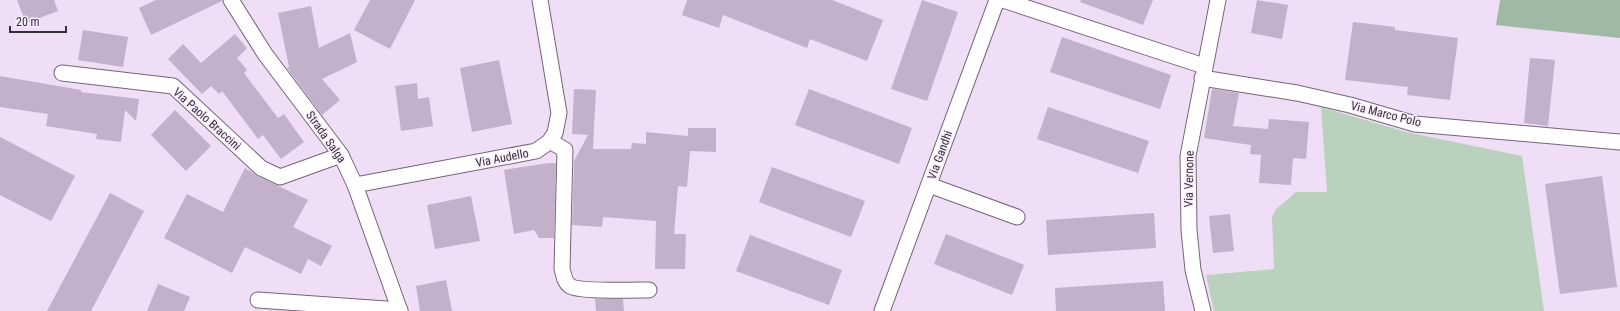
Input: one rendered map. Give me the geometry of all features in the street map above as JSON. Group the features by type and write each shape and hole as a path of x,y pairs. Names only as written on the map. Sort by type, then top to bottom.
{"street":[{"name":"Strada Salga","path":"231,0 265,54 341,155 355,185 400,311"},
{"path":"540,0 559,113 555,133 550,141 566,150 562,269 565,280 570,287 583,289 649,290"},
{"name":"Via Gandhi","path":"882,311 997,0"},
{"path":"1003,0 1203,72"},
{"name":"Via Vernone","path":"1203,311 1193,270 1189,230 1188,156 1218,0"},
{"name":"Via Marco Polo","path":"1203,72 1350,105 1415,124 1620,142"},
{"name":"Via Paolo Braccini","path":"62,73 173,86 261,168 280,177 341,155"},
{"name":"Via Audello","path":"355,185 536,151 550,141"},
{"path":"929,184 1017,217"},
{"path":"258,300 400,311"}],"green space":[{"path":"1500,0 1620,0 1620,38 1496,25"},
{"path":"1321,107 1406,132 1522,156 1544,311 1214,311 1206,275 1274,269 1272,217 1276,209 1296,192 1327,192"}],"building":[{"path":"17,0 54,0 58,11 26,23"},
{"path":"156,0 222,1 151,35 139,8"},
{"path":"370,0 415,0 390,49 354,30"},
{"path":"687,0 832,0 883,20 867,61 810,39 807,48 723,15 719,28 682,15"},
{"path":"922,0 958,12 927,101 891,89"},
{"path":"1081,0 1153,0 1143,25 1080,2"},
{"path":"1257,0 1288,5 1282,39 1251,33"},
{"path":"311,6 319,48 350,33 357,62 322,79 340,100 322,115 287,68 289,67 278,13"},
{"path":"1353,22 1395,27 1395,30 1458,38 1450,100 1407,95 1408,87 1345,80"},
{"path":"83,30 128,37 123,67 78,60"},
{"path":"235,34 247,48 237,58 247,70 244,73 278,118 284,114 304,142 281,159 263,135 258,139 222,91 219,94 211,86 202,94 168,59 183,44 201,63"},
{"path":"1062,37 1171,75 1160,109 1050,72"},
{"path":"1530,58 1555,60 1548,126 1524,123"},
{"path":"499,60 512,124 472,132 460,68"},
{"path":"0,76 81,90 81,92 139,99 136,121 125,110 121,142 96,139 97,134 46,126 48,114 0,107"},
{"path":"417,83 418,99 429,97 433,126 401,131 395,86"},
{"path":"574,89 596,90 593,149 631,149 632,143 646,144 646,132 688,136 688,128 716,128 716,152 690,151 687,187 678,186 674,234 686,234 685,269 655,269 656,221 603,217 602,227 572,225 574,161 588,135 572,134"},
{"path":"809,89 912,128 899,164 795,125"},
{"path":"1212,89 1239,93 1233,126 1268,129 1269,119 1309,122 1306,159 1293,158 1291,185 1259,183 1261,155 1250,154 1251,145 1204,138"},
{"path":"1048,107 1149,141 1138,173 1037,139"},
{"path":"175,110 211,146 186,171 151,135"},
{"path":"0,137 75,176 51,221 0,195"},
{"path":"556,163 554,238 539,238 534,230 514,234 504,170"},
{"path":"772,167 865,201 851,237 759,202"},
{"path":"245,168 257,176 308,200 293,227 332,246 321,266 308,259 301,274 245,247 232,273 164,238 187,194 223,212"},
{"path":"1602,176 1617,287 1560,294 1545,184"},
{"path":"110,193 144,211 91,311 47,311"},
{"path":"471,196 480,241 435,249 427,205"},
{"path":"1154,213 1156,248 1048,255 1046,220"},
{"path":"1230,214 1234,251 1213,253 1209,216"},
{"path":"946,234 1024,265 1012,295 934,264"},
{"path":"750,235 842,270 829,305 736,271"},
{"path":"446,280 452,311 420,311 416,286"},
{"path":"1163,281 1165,311 1056,311 1055,288"},
{"path":"158,284 190,297 184,311 147,311"},
{"path":"595,299 623,299 624,311 596,311"}]}
